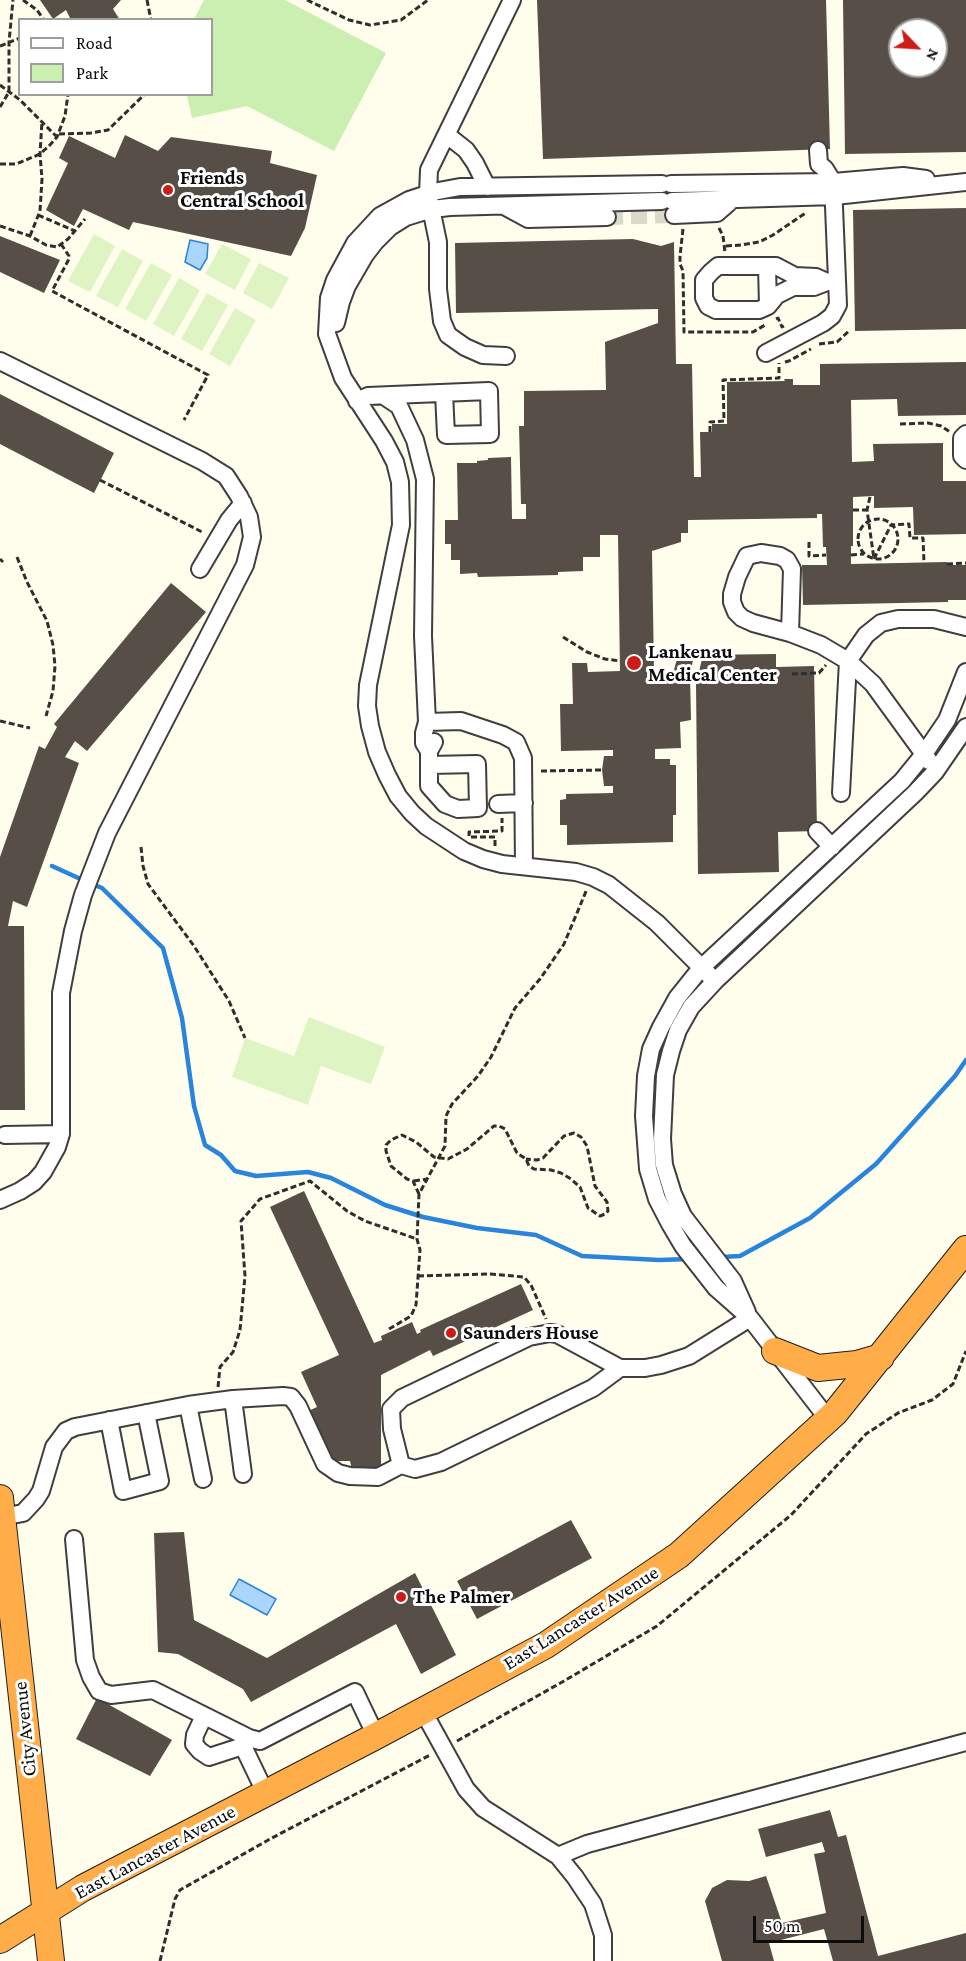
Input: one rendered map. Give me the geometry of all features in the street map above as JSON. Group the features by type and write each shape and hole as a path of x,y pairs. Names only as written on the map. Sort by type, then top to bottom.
{"highway":[{"name":"East Lancaster Avenue","path":"0,1940 83,1888 266,1794 546,1645 679,1555 828,1419 966,1248"},
{"path":"775,1351 818,1368 858,1364 881,1356"},
{"name":"City Avenue","path":"1,1520 51,1961"}],"lane":[{"path":"506,356 483,355 465,347 448,335 442,321 438,289 438,242 430,201 429,170 512,0"},
{"path":"447,135 466,150 487,187"},
{"path":"766,353 823,323 838,305 832,281 831,182 821,150"},
{"path":"430,201 450,207 668,197 903,176 961,182"},
{"path":"715,981 657,924 609,885 593,877 562,869 502,864 464,851 426,826 412,813 387,775 376,752 367,706 368,685 401,525 400,482 395,462 343,378 333,353 337,315 340,302 353,273 375,242 390,227 430,201 460,187 668,197 717,213 733,199 831,182"},
{"path":"503,205 528,219 607,217"},
{"path":"773,312 716,310 708,306 704,298 704,280 718,266 776,266 795,276 816,277 832,281"},
{"path":"767,266 773,312"},
{"path":"773,312 777,295 793,287 814,287 832,281"},
{"path":"0,361 202,461 226,476 249,517 252,537 245,565 107,833 83,895 73,931 61,993 61,1134 52,1160 39,1177 20,1191 0,1200"},
{"path":"357,401 368,396 444,393"},
{"path":"384,396 399,406 415,440 425,479 423,636 427,722 434,733 429,758"},
{"path":"958,433 962,438 962,456 966,460"},
{"path":"200,569 229,520 243,503"},
{"path":"790,633 792,568 787,560 780,556 761,553 747,556 732,594 736,612 742,618 821,645 848,661 873,684 935,772"},
{"path":"841,794 848,661 866,634 880,623 898,619 934,619 966,627"},
{"path":"828,1419 750,1318 716,1288 683,1246 657,1199 648,1169 644,1116 646,1076 651,1049 677,998 701,968 902,781 947,720 966,672"},
{"path":"427,722 461,721 503,735 516,742 523,758 524,866"},
{"path":"750,1318 733,1281 683,1216 664,1165 663,1098 667,1067 678,1030 691,1007 715,981 935,772 966,727"},
{"path":"500,804 524,803"},
{"path":"817,831 831,847"},
{"path":"5,1135 61,1134"},
{"path":"401,1465 392,1429 391,1409 402,1398 529,1336 557,1334 620,1368 645,1368 689,1356 750,1318"},
{"path":"1,1520 23,1513 36,1499 41,1491 54,1447 66,1431 75,1427 188,1405 283,1395 291,1397 298,1406 325,1464 338,1473 350,1476 378,1477 401,1465 415,1469 441,1462 593,1388 620,1368"},
{"path":"225,1400 243,1474"},
{"path":"188,1405 202,1479"},
{"path":"109,1420 123,1491 160,1481 146,1413"},
{"path":"74,1539 85,1660 99,1691 111,1695 153,1690 204,1716 246,1742 266,1794"},
{"path":"204,1716 195,1735 194,1744 209,1756 246,1742 260,1741 356,1692 376,1736"},
{"path":"423,1711 466,1789 483,1808 558,1856 575,1877 592,1904 603,1935 603,1961"},
{"path":"558,1856 587,1844 966,1742"}],"path":[{"path":"0,107 9,92 9,42 14,0"},
{"path":"23,0 37,10 43,18"},
{"path":"147,0 151,18"},
{"path":"307,0 349,21 370,25 401,20 428,0"},
{"path":"0,46 18,39"},
{"path":"0,85 18,95"},
{"path":"19,96 58,136 108,130 143,96"},
{"path":"0,164 15,164 40,154 58,136 66,116 68,96"},
{"path":"30,236 38,215 42,179 40,154 42,122"},
{"path":"726,246 741,246 759,242 808,211"},
{"path":"38,215 75,231"},
{"path":"0,226 30,236 46,245 57,247 85,219"},
{"path":"719,228 726,246 725,267"},
{"path":"61,244 69,259 52,291 208,375 184,420"},
{"path":"773,312 782,327"},
{"path":"710,432 710,422 724,421 723,380 779,378 779,362 789,361 820,344 837,342 849,331"},
{"path":"900,424 928,423 958,433"},
{"path":"100,480 217,540"},
{"path":"870,496 867,510 874,559"},
{"path":"853,510 867,510"},
{"path":"891,525 897,537 894,550 884,558 874,559 864,554 860,549 858,536 861,529 869,522 882,520 891,525 909,524 910,538 923,538 924,563"},
{"path":"874,559 891,525"},
{"path":"809,542 810,556 826,555"},
{"path":"851,555 864,554"},
{"path":"16,557 47,621 53,645 55,666 53,691 46,716"},
{"path":"947,564 966,563"},
{"path":"563,637 587,652 605,659 620,661"},
{"path":"792,674 819,673 827,664"},
{"path":"0,721 30,728"},
{"path":"541,771 602,770"},
{"path":"495,837 469,837 469,832 502,831 500,804"},
{"path":"141,847 142,866 148,884 194,946 229,1001 245,1038"},
{"path":"419,1194 445,1146 446,1116 452,1104 478,1076 491,1057 515,1008 540,979 564,944 593,877"},
{"path":"427,1179 413,1181 401,1175 391,1166 386,1145 402,1135 434,1157 452,1158 467,1149 494,1126 499,1126 505,1129 517,1153 526,1159 537,1160 543,1158 564,1136 573,1133 581,1137 587,1146 596,1186 607,1202 608,1211 600,1216 594,1213 588,1208 583,1193 575,1181 561,1173 534,1169 529,1166 526,1159"},
{"path":"225,1400 220,1367 233,1352 240,1330 245,1275 241,1221 260,1198 310,1181 347,1211 365,1221 417,1239"},
{"path":"389,1329 411,1316 416,1305 420,1250 417,1239 419,1194 413,1181"},
{"path":"418,1276 490,1274 524,1276 531,1285 550,1333"},
{"path":"160,1961 175,1899 180,1890 270,1839 443,1749 657,1626 791,1515 866,1434 898,1413 932,1400 952,1384 966,1351"}],"green space":[{"path":"204,0 285,0 386,53 334,151 247,106 192,118 187,96 213,96 213,18 195,18"},
{"path":"94,234 115,246 90,292 68,281"},
{"path":"222,244 251,259 235,290 205,274"},
{"path":"122,249 143,261 118,307 96,296"},
{"path":"151,263 172,275 146,321 125,309"},
{"path":"259,263 289,278 272,309 243,293"},
{"path":"179,278 200,290 174,336 153,324"},
{"path":"207,293 228,305 202,351 181,339"},
{"path":"235,308 256,320 230,366 209,354"},
{"path":"309,1017 385,1047 371,1084 321,1066 308,1105 232,1077 245,1038 294,1056"}],"water":[{"path":"190,240 208,244 207,258 200,270 185,262"},
{"path":"239,1579 276,1599 267,1615 230,1595"}],"building":[{"path":"40,0 121,0 113,9 119,18 70,18 66,10 52,18"},
{"path":"537,0 826,0 830,149 543,159"},
{"path":"843,0 966,0 966,152 845,154"},
{"path":"125,135 158,151 171,137 272,151 270,163 317,175 305,228 291,256 133,222 129,230 83,209 74,226 46,210 68,163 59,158 69,136 115,158"},
{"path":"966,208 966,329 855,331 853,210"},
{"path":"0,236 60,260 44,293 0,272"},
{"path":"633,239 661,246 674,242 676,364 692,364 694,477 701,477 700,432 712,432 712,424 727,424 727,382 793,379 793,385 820,385 820,364 966,362 966,415 898,416 897,399 851,400 852,462 874,461 873,444 943,443 943,481 966,481 966,534 914,535 913,507 874,508 874,496 853,497 851,564 947,562 947,565 966,565 966,600 803,605 802,565 827,565 826,547 823,547 822,514 817,514 817,518 688,520 688,533 681,533 681,542 652,551 654,671 674,670 678,655 693,660 690,675 691,720 680,722 681,748 655,749 655,759 670,759 670,765 676,765 676,815 673,815 673,842 567,845 567,825 560,825 560,800 566,799 566,794 613,793 613,786 604,786 602,770 604,756 613,756 613,750 561,751 560,704 573,704 572,663 587,663 588,672 620,671 618,535 600,535 600,557 583,557 583,571 558,572 558,575 478,577 477,573 460,574 460,560 451,560 451,544 445,544 445,520 458,520 457,463 477,463 477,461 488,460 488,458 511,457 512,519 526,519 526,504 521,504 519,426 524,426 524,391 606,390 605,342 658,323 658,309 456,313 455,243"},
{"path":"0,394 114,453 94,493 0,444"},
{"path":"171,583 206,612 87,751 75,741 65,757 79,763 27,907 13,901 8,926 24,926 25,1110 0,1110 0,857 39,746 45,749 57,727 54,724"},
{"path":"776,654 776,667 814,666 817,831 778,832 779,872 698,874 696,684 703,655"},
{"name":"Saunders House","path":"304,1191 374,1343 382,1340 381,1336 412,1322 417,1334 421,1332 420,1330 521,1284 533,1310 433,1356 430,1350 381,1375 381,1471 353,1474 350,1461 329,1461 306,1412 317,1407 301,1372 339,1355 270,1207"},
{"path":"571,1520 592,1558 477,1619 457,1581"},
{"name":"The Palmer","path":"184,1532 194,1620 267,1658 415,1573 456,1655 421,1674 396,1624 251,1702 243,1689 178,1654 158,1652 154,1533"},
{"path":"97,1698 172,1740 150,1776 76,1739"},
{"path":"830,1810 838,1837 846,1835 878,1956 966,1933 966,1961 833,1961 824,1929 769,1943 774,1961 722,1961 705,1901 712,1888 727,1880 749,1881 766,1876 782,1923 826,1913 814,1854 825,1852 822,1842 766,1857 758,1829"}],"waterway":[{"path":"52,866 85,881"},
{"path":"92,884 102,888 163,948 182,1018 194,1106 205,1145 221,1155 235,1171 256,1176 308,1172 331,1178 385,1205 423,1217 477,1228 536,1235 582,1256 659,1260 689,1259"},
{"path":"721,1257 740,1256 810,1218 876,1164 955,1076 966,1060"}],"tunnel":[{"path":"607,217 674,215"}],"place":[{"name":"Friends Central School","path":"168,190"},
{"name":"Lankenau Medical Center","path":"634,663"},
{"name":"Saunders House","path":"451,1333"},
{"name":"The Palmer","path":"401,1597"}]}
